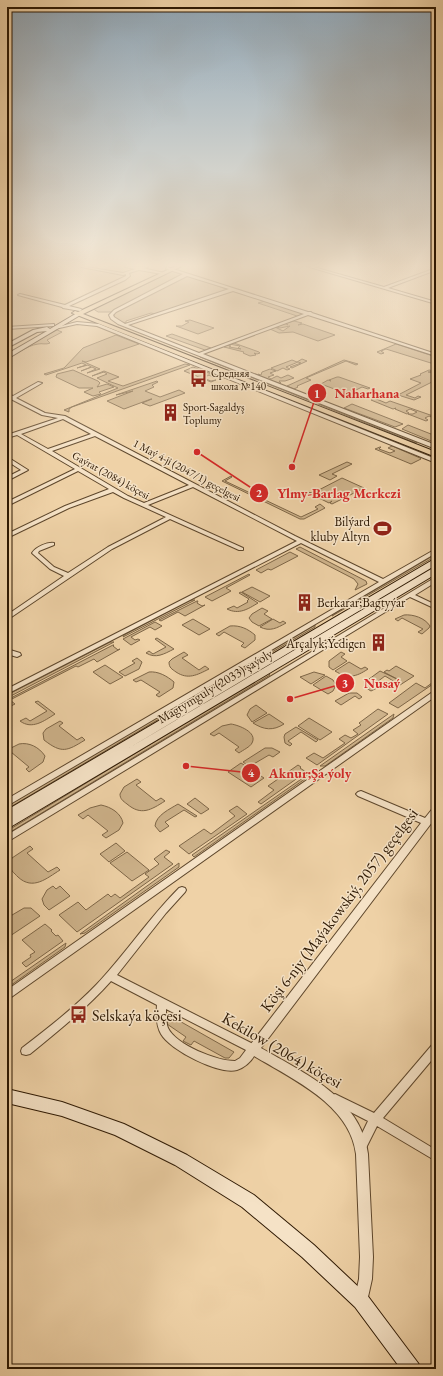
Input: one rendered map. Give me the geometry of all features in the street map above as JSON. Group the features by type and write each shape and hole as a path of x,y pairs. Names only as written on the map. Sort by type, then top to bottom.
{"main road":[{"path":"7,346 39,330"},
{"path":"7,353 44,330"},
{"path":"7,356 47,330"},
{"path":"120,330 136,338 436,455"},
{"path":"128,330 436,452"},
{"name":"Magtymguly (2033) şaýoly","path":"7,825 329,630 436,561"},
{"name":"Magtymguly (2033) şaýoly","path":"7,815 436,570"},
{"path":"7,1096 62,1109 119,1129 212,1178 248,1202 271,1219 361,1301 412,1369"}],"street":[{"path":"113,330 136,338 436,461"},
{"path":"138,330 436,447"},
{"path":"200,354 264,330"},
{"path":"362,330 436,355"},
{"path":"13,398 40,383"},
{"name":"1 Maý 4-ji (2047/1) geçelgesi","path":"7,395 44,414 63,417 301,541 384,582"},
{"path":"290,402 306,404"},
{"path":"7,437 63,417"},
{"name":"Gaýrat (2084) köçesi","path":"18,433 113,490 241,550"},
{"path":"48,451 95,434"},
{"path":"7,459 25,470 7,479"},
{"path":"7,504 79,469"},
{"path":"143,505 194,485"},
{"path":"7,536 67,507 113,490"},
{"path":"7,618 124,540 170,517"},
{"path":"7,692 301,541"},
{"path":"52,544 37,550 35,553 52,568 69,576"},
{"path":"7,803 436,551"},
{"path":"7,839 436,579"},
{"path":"410,595 436,607"},
{"path":"328,614 329,630 354,628"},
{"path":"7,651 17,656"},
{"path":"7,995 436,693"},
{"path":"361,794 426,822"},
{"name":"Köşi 6-njy (Maýakowskiý, 2057) geçelgesi","path":"253,1049 436,810"},
{"path":"26,1051 85,1003 110,976 164,907 182,890"},
{"name":"Kekilow (2064) köçesi","path":"110,976 253,1049 329,1096 375,1119 436,1156"},
{"path":"162,1002 161,1021 165,1033 174,1043 215,1063 228,1067 238,1065 253,1049"},
{"path":"361,1146 375,1119 436,1048"},
{"path":"329,1096 353,1123 361,1146 366,1244 366,1284 361,1301"}],"shaded area":[{"path":"57,330 62,332 47,340 50,343 30,346 7,359 7,357"},
{"path":"188,330 208,330 198,334"},
{"path":"273,330 321,330 335,335 318,341 293,332 279,333"},
{"path":"172,334 211,348 205,350 166,336"},
{"path":"116,335 139,344 86,362 82,361 100,369 87,373 96,369 92,367 81,371 91,367 88,365 77,368 86,365 82,363 46,375 44,374 64,368 83,348"},
{"path":"234,343 260,353 254,353 256,355 250,356 243,353 244,352 224,347 227,345 231,346 229,347 241,349 238,348 240,346 229,344"},
{"path":"396,344 436,357 436,363 434,364 386,349 381,351 384,353 381,354 377,352"},
{"path":"201,357 417,442 416,443"},
{"path":"302,359 307,361 292,368 290,367 301,363 298,362 286,367 290,369 287,370 283,368 277,371 271,368 292,360 297,362"},
{"path":"344,360 358,364 356,365 346,361 306,378 311,380 297,386 298,387 294,389 287,386"},
{"path":"185,364 190,365 72,407 69,409 69,412 64,410 118,388 97,378 107,374 104,372 92,376 104,371 119,377 108,381 123,386"},
{"path":"193,367 217,376 213,377 209,375 203,378 211,381 216,380 211,382 184,371"},
{"path":"270,369 276,371 270,373 274,375 268,377 271,379 277,376 281,378 288,375 294,378 279,381 281,383 278,383 258,376 258,374 261,375 262,372"},
{"path":"73,370 98,381 100,383 97,387 107,384 114,387 99,392 101,394 93,396 84,392 93,388 79,388 56,377 57,374"},
{"path":"429,370 435,371 428,372 436,374 436,380 406,395 415,398 418,396 421,397 414,400 398,395 421,383 410,379"},
{"path":"337,377 370,388 368,389 362,387 352,392 357,394 353,396 321,384 328,380 331,381 329,380"},
{"path":"157,381 158,382 152,385 154,387 145,391 160,397 179,390 185,393 150,406 142,403 152,399 124,409 107,401 133,391 116,395"},
{"path":"374,398 386,403 390,401 436,417 436,419 429,416 425,418 428,420 426,421 408,414 417,412 410,409 406,411 409,413 407,414 395,409 396,408 393,409 371,400"},
{"path":"352,404 403,424 395,427 344,408"},
{"path":"408,425 436,436 436,443 402,429"},
{"path":"392,446 421,459 411,464 375,449 381,447 379,449 390,453 395,451 388,448"},
{"path":"347,462 352,464 332,474 337,476 330,480 319,475"},
{"path":"231,476 232,477 225,481 301,517 318,509 315,507 320,504 325,508 304,519 300,519 222,481"},
{"path":"342,478 364,488 332,504 330,503 332,501 329,503 307,492 313,493"},
{"path":"300,547 366,581 367,584 355,590 358,584 354,579 296,549"},
{"path":"290,552 298,556 271,570 268,569 261,573 256,570"},
{"path":"436,554 436,556 332,616 339,611"},
{"path":"249,574 250,575 226,588 231,591 212,601 205,597"},
{"path":"252,587 270,596 260,602 242,592"},
{"path":"241,592 258,603 247,609 239,611 231,611 227,609 234,606 237,608 248,602 247,601 249,599 239,593"},
{"path":"190,600 195,600 123,637 124,635"},
{"path":"197,601 197,603 202,606 205,605 185,616 178,612 161,621 159,620"},
{"path":"262,608 268,611 264,614 272,619 259,626 252,622 249,618 252,614"},
{"path":"404,615 418,617 430,626 422,634 418,632 423,629 402,618 398,621 395,619"},
{"path":"193,619 210,629 199,635 182,625"},
{"path":"273,619 280,623 283,621 286,623 270,629 260,627"},
{"path":"155,622 162,626 155,630 150,627 131,637 135,640 140,640 131,645 123,639"},
{"path":"315,625 315,627 255,662 253,661"},
{"path":"230,626 237,626 247,629 255,635 255,640 245,648 241,646 244,643 224,632 219,636 216,634"},
{"path":"157,638 174,649 157,656 146,653 149,651 153,654 166,647 155,639"},
{"path":"110,642 114,642 7,698 7,695"},
{"path":"113,645 118,650 120,649 97,662 94,659 78,667 76,666 10,700 15,704 7,708 7,700"},
{"path":"184,652 188,655 182,658 199,670 205,666 209,669 192,676 185,676 176,672 170,667 169,662"},
{"path":"341,652 345,654 341,657 347,661 333,670 329,667 329,661"},
{"path":"137,658 142,662 139,669 125,676 119,672 135,663 132,661"},
{"path":"250,662 252,664 7,809 7,806"},
{"path":"349,662 361,669 365,667 368,669 360,674 352,676 340,674 335,671"},
{"path":"105,665 123,677 110,684 93,672"},
{"path":"396,666 414,676 400,685 385,676 373,685 377,688 371,691 366,688 365,682 380,671 397,679 384,672 387,670 389,671"},
{"path":"149,672 162,674 174,682 173,688 159,697 156,695 160,692 141,680 136,682 133,680"},
{"path":"314,672 325,675 311,684 300,677"},
{"path":"268,673 270,675 7,834 7,831"},
{"path":"326,676 333,680 336,685 333,691 328,694 313,685"},
{"path":"436,680 436,682 398,708 389,703 416,683 425,688"},
{"path":"349,693 357,693 362,697 359,699 355,696 341,705 335,701"},
{"path":"38,701 55,714 38,724 24,724 20,721 26,718 30,721 47,711 35,702"},
{"path":"256,705 267,713 252,722 247,715 250,709"},
{"path":"378,709 388,714 317,765 306,758 314,753 323,758 345,743 339,739 345,735 351,738 358,734 353,730 361,725 359,723"},
{"path":"269,714 284,724 276,728 268,729 253,723"},
{"path":"394,714 393,718 325,766 320,766"},
{"path":"309,718 332,732 320,740 298,726"},
{"path":"60,721 63,723 59,726 77,740 82,737 85,740 69,749 60,749 44,740 43,733 46,729"},
{"path":"231,724 250,732 253,739 252,743 248,747 239,753 235,750 239,747 219,733 214,736 210,734 222,726"},
{"path":"296,727 318,740 316,742 301,732 288,741 292,744 290,746 285,743 285,734"},
{"path":"19,744 26,744 37,748 45,756 43,762 29,772 26,769 29,767 11,752 7,754 7,750"},
{"path":"265,748 272,748 280,752 273,757 269,755 252,765 259,770 257,772 243,762"},
{"path":"241,763 264,778 251,787 228,772"},
{"path":"298,765 306,772 261,804 258,802 274,790 268,786"},
{"path":"310,773 312,774 194,857 192,855"},
{"path":"137,779 141,782 136,785 156,801 161,798 165,801 151,809 141,811 132,808 124,802 121,799 120,794 124,787"},
{"path":"195,798 209,809 201,814 187,804"},
{"path":"178,804 197,816 195,817 184,810 165,822 169,826 160,832 155,826 156,822 164,813"},
{"path":"101,805 115,811 122,819 123,823 119,830 106,838 102,835 108,831 88,815 83,819 78,815 90,808"},
{"path":"237,806 247,814 189,854 179,846 204,829 211,834 235,816 229,811"},
{"path":"116,843 125,851 109,862 100,854"},
{"path":"30,846 33,849 27,853 48,872 57,867 60,870 40,882 34,883 29,883 18,877 11,870 9,864 12,858"},
{"path":"166,850 170,852 164,857 173,864 77,932 59,915 78,902 86,910 108,894 111,897 115,894 120,898 149,877 145,874 159,864 154,859"},
{"path":"127,852 149,870 132,881 110,863"},
{"path":"179,863 179,867 85,933 80,934"},
{"path":"53,886 56,889 60,886 70,896 49,910 44,905 42,899 47,890"},
{"path":"24,908 31,908 40,916 7,938 7,918"},
{"path":"45,924 63,941 26,967 22,963 31,957 30,955 35,952 22,940"},
{"path":"66,943 65,947 7,988 7,984"},
{"path":"169,1015 234,1052 229,1058 225,1058 194,1041 191,1045 183,1041 186,1037 167,1024"}],"place":[{"name":"Средняя школа №140","path":"198,379"},
{"name":"Sport-Sagaldyş Toplumy","path":"170,413"},
{"name":"Ylmy-Barlag Merkezi","path":"197,452"},
{"name":"Naharhana","path":"292,467"},
{"name":"Bilýard kluby Altyn","path":"383,528"},
{"name":"Berkarar;Bagtyýar","path":"304,602"},
{"name":"Arçalyk;Ýedigen","path":"379,643"},
{"name":"Nusaý","path":"290,699"},
{"name":"Aknur;Şa ýoly","path":"186,766"},
{"name":"Selskaýa köçesi","path":"79,1015"}]}
